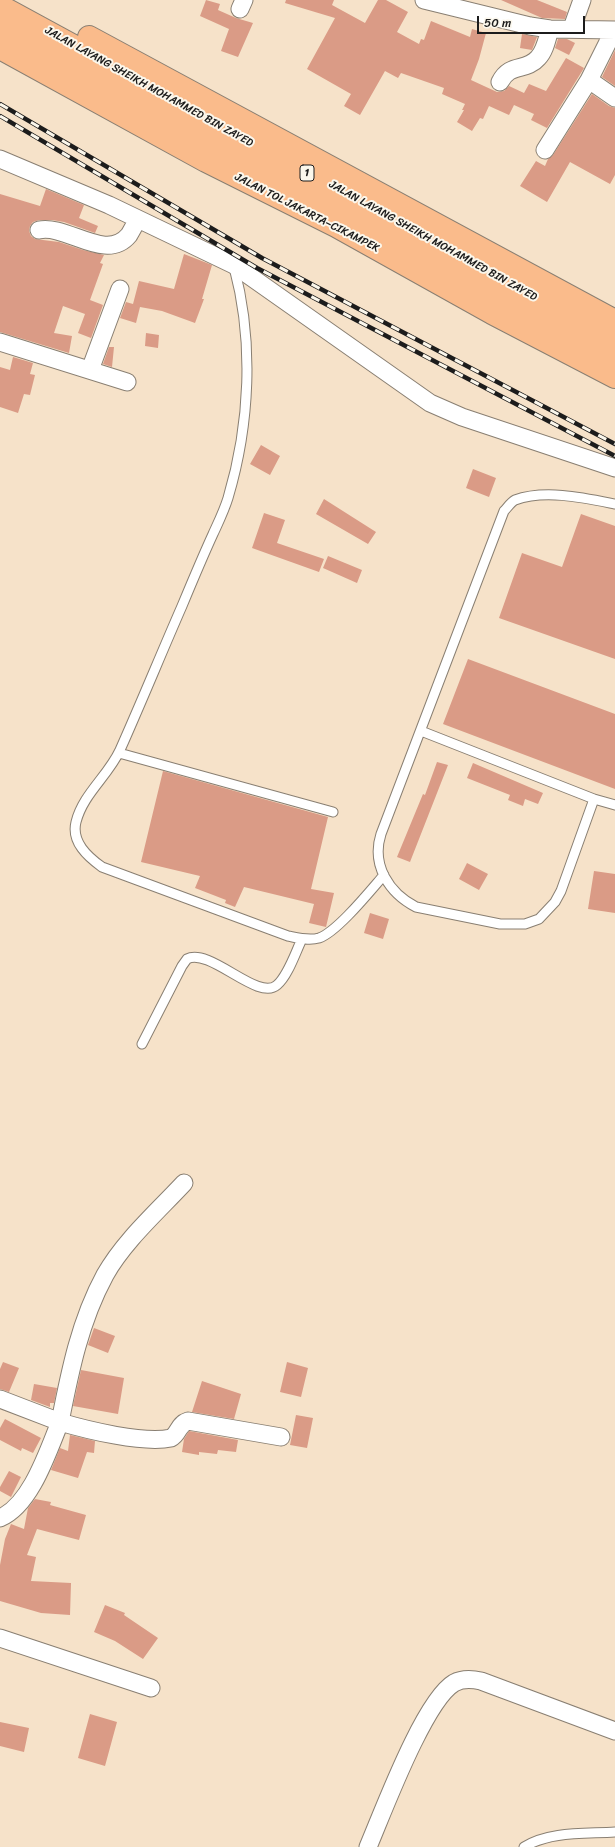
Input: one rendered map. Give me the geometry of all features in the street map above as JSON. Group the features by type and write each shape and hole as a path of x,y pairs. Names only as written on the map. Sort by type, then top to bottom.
{"highway":[{"name":"1","path":"21,0 615,321"},
{"name":"JALAN LAYANG SHEIKH MOHAMMED BIN ZAYED","path":"0,6 546,303 615,337"},
{"name":"JALAN LAYANG SHEIKH MOHAMMED BIN ZAYED","path":"0,28 533,314 615,356"},
{"name":"JALAN TOL JAKARTA–CIKAMPEK","path":"0,48 206,160 336,226 492,313 615,377"}],"street":[{"path":"424,0 530,26 550,29 572,28 615,30 589,80 545,150"},
{"path":"572,28 582,0"},
{"path":"500,82 506,72 538,59 542,53 550,29"},
{"path":"589,80 615,98"},
{"path":"0,159 138,219 234,265 430,403 462,417 615,468"},
{"path":"39,230 47,228 98,245 111,246 121,242 128,235 138,219"},
{"path":"90,370 120,289"},
{"path":"0,342 127,382"},
{"path":"0,1518 14,1510 36,1479 60,1422 76,1345 105,1275 117,1257 137,1233 184,1183"},
{"path":"0,1399 60,1422 103,1432 144,1438 171,1438 174,1436 182,1423 188,1421 281,1437"},
{"path":"0,1638 151,1688"},
{"path":"368,1847 416,1736 435,1705 454,1683 469,1679 481,1681 615,1731"}],"lane":[{"path":"234,265 241,293 247,364 242,438 227,500 119,753 88,798 76,822 75,834 87,855 102,867 288,936 302,939 320,937 328,932 353,910 384,876"},
{"path":"594,798 561,892 547,912 533,922 514,925 500,924 416,907 404,901 396,894 384,876 378,858 378,843 504,511 514,501 557,495 582,497 615,504"},
{"path":"421,731 615,805"},
{"path":"119,753 333,812"},
{"path":"142,1044 187,959 192,957 200,957 253,984 272,988 277,985 283,977 302,939"},
{"path":"524,1847 541,1839 558,1835 615,1832"}],"building":[{"path":"206,0 220,4 218,10 236,18 253,23 238,57 221,51 229,29 200,16"},
{"path":"286,0 334,0 332,5 365,23 378,0 386,0 408,12 397,32 419,44 421,39 424,40 431,21 470,37 472,29 486,33 479,59 471,80 497,92 504,91 509,86 524,93 529,84 546,91 566,58 584,68 547,128 531,120 534,114 514,105 509,115 489,106 483,119 480,118 472,131 457,122 464,110 462,110 465,104 442,94 444,88 401,73 398,78 385,71 360,115 344,106 351,94 307,69 335,18 285,3"},
{"path":"501,0 537,0 567,12 565,19 542,18"},
{"path":"522,34 537,37 532,50 520,48"},
{"path":"558,39 567,39 575,43 569,55 555,48"},
{"path":"615,50 615,86 602,77"},
{"path":"592,94 609,106 615,108 615,175 610,184 570,162 547,202 520,186 536,161 545,166 548,159 553,155"},
{"path":"46,189 84,205 79,218 98,226 95,233 64,222 39,220 33,222 30,226 29,231 31,236 35,239 59,242 104,255 100,263 103,264 90,300 103,305 91,338 78,333 85,314 63,306 54,333 72,336 69,353 0,332 0,194 40,206"},
{"path":"184,254 212,265 202,299 204,299 195,323 162,311 140,307 136,323 120,318 126,302 133,304 139,281 174,289"},
{"path":"146,333 159,335 158,348 145,346"},
{"path":"109,347 114,347 112,367 103,364"},
{"path":"13,357 33,363 30,374 35,375 30,395 24,394 18,413 0,407 0,367 10,370"},
{"path":"261,445 280,456 270,475 250,464"},
{"path":"473,469 496,478 489,497 466,488"},
{"path":"324,499 376,532 368,544 316,514"},
{"path":"264,513 285,520 277,543 324,559 319,572 252,548"},
{"path":"581,514 615,526 615,659 499,618 522,553 562,567"},
{"path":"328,556 362,570 357,583 323,568"},
{"path":"468,659 615,714 615,789 443,724"},
{"path":"437,762 448,765 410,862 397,857 423,794 425,795"},
{"path":"473,763 543,793 538,804 525,799 523,806 508,800 510,795 467,778"},
{"path":"163,771 328,817 311,889 334,893 326,927 309,923 314,904 244,887 235,907 225,903 226,900 195,888 200,876 141,862"},
{"path":"467,863 488,874 479,890 459,879"},
{"path":"594,871 615,874 615,913 588,909"},
{"path":"370,913 389,919 383,939 364,933"},
{"path":"94,1328 115,1336 108,1353 88,1345"},
{"path":"3,1362 19,1368 9,1392 0,1389 0,1369"},
{"path":"287,1362 308,1368 301,1397 280,1392"},
{"path":"81,1370 124,1378 118,1414 73,1406"},
{"path":"202,1381 241,1394 234,1419 192,1412"},
{"path":"34,1384 57,1388 54,1403 50,1403 50,1407 31,1400"},
{"path":"296,1415 313,1418 307,1448 290,1445"},
{"path":"5,1419 41,1438 33,1453 22,1448 21,1451 0,1440 0,1428"},
{"path":"189,1431 238,1440 236,1452 218,1450 217,1454 199,1452 199,1455 182,1452 184,1439"},
{"path":"70,1435 95,1441 94,1453 87,1452 78,1478 51,1470 60,1448 68,1451"},
{"path":"9,1471 21,1477 11,1497 0,1491 0,1487"},
{"path":"35,1499 51,1502 50,1505 86,1515 79,1540 37,1529 27,1555 36,1557 31,1581 71,1583 70,1615 41,1613 0,1601 0,1565 5,1539 11,1524 24,1529 28,1508"},
{"path":"105,1605 125,1613 124,1615 158,1638 143,1659 115,1641 94,1632"},
{"path":"90,1714 117,1722 105,1766 78,1758"},
{"path":"0,1722 29,1728 24,1752 0,1746"}],"railway":[{"path":"0,104 262,258 615,444"},
{"path":"0,116 257,268 615,456"}]}
